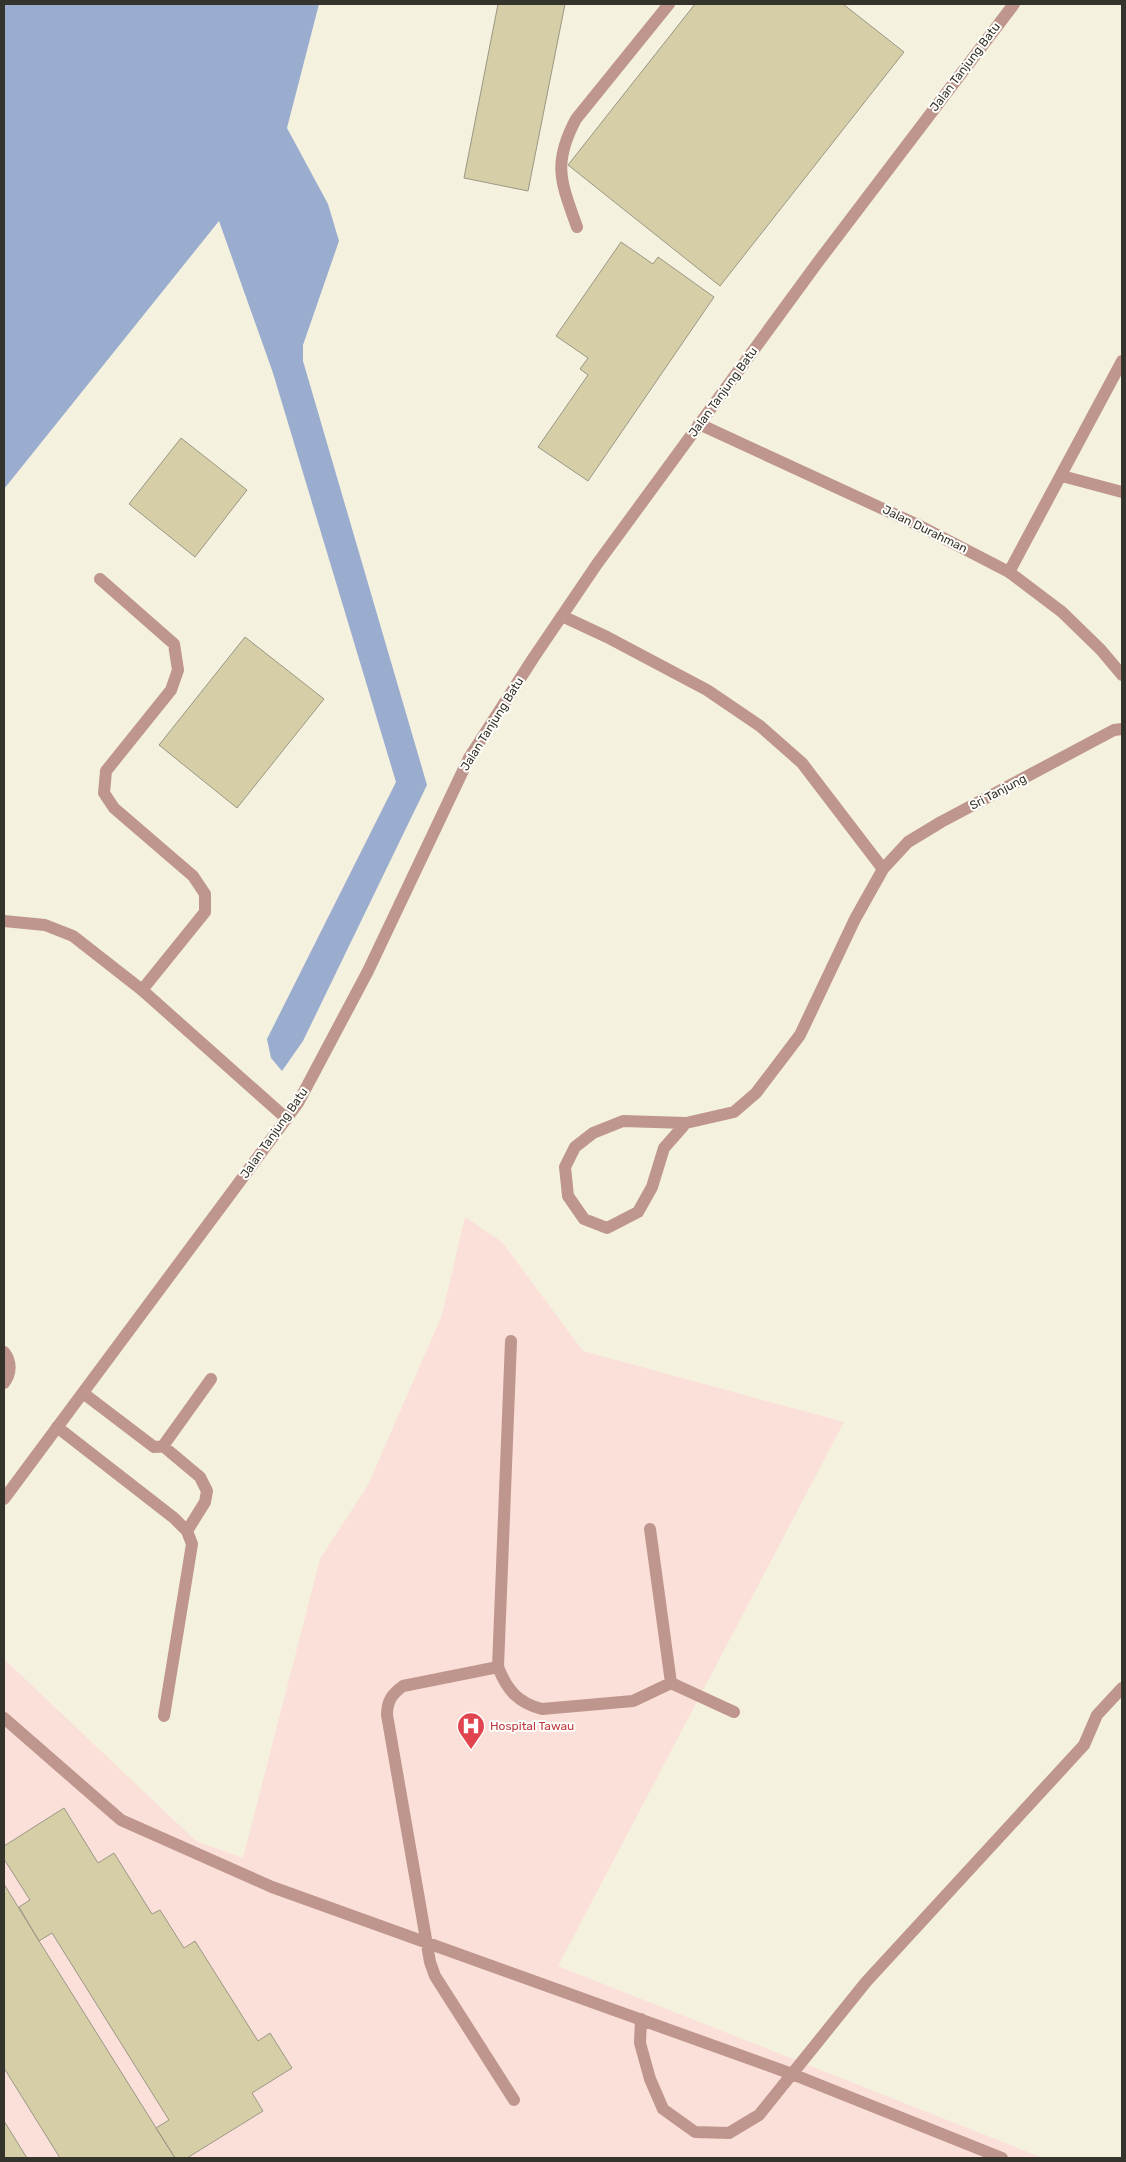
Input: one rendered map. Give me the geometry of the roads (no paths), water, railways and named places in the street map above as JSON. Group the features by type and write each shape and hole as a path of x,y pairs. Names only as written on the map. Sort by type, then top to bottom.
{"street":[{"path":"577,227 564,190 560,171 566,138 576,120 669,4"},
{"name":"Jalan Tanjung Batu","path":"4,1499 298,1103 368,971 470,758 597,564 818,262 1014,4"},
{"path":"1009,572 1122,361"},
{"name":"Jalan Durahman","path":"699,424 920,526 1009,572 1062,612 1101,650 1122,675"},
{"path":"1062,476 1122,492"},
{"path":"100,579 174,644 178,670 171,690 106,771 104,793 114,808 193,876 205,894 205,912 142,990"},
{"path":"562,616 607,637 707,690 760,726 802,763 883,869"},
{"name":"Sri Tanjung","path":"686,1123 664,1148 652,1187 638,1212 608,1228 584,1219 568,1196 565,1167 575,1147 593,1132 623,1121 686,1123 734,1112 756,1093 800,1035 855,919 883,869 908,842 941,822 1114,730 1122,729"},
{"path":"4,921 45,925 73,936 142,990 287,1119"},
{"path":"511,1342 498,1667 504,1683 515,1697 528,1705 542,1709 633,1701 671,1683"},
{"path":"4,1352 10,1363 9,1376 4,1383"},
{"path":"163,1446 212,1380"},
{"path":"84,1393 154,1447 163,1446 200,1477 208,1490 205,1502 186,1531"},
{"path":"56,1427 174,1518 186,1531 192,1544 164,1716"},
{"path":"650,1528 671,1683"},
{"path":"498,1667 402,1686 391,1697 387,1705 387,1715 430,1962 435,1976 514,2100"},
{"path":"671,1683 734,1712"},
{"path":"641,2019 640,2043 650,2079 663,2109 695,2132 729,2133 759,2115 866,1982 1084,1745 1097,1715 1122,1688"},
{"path":"4,1718 121,1820 272,1887 792,2074 1002,2158"}],"water":[{"path":"4,4 319,4 287,128 328,204 339,241 303,345 303,361 427,785 303,1041 282,1071 271,1058 267,1039 396,782 273,373 219,221 4,489"}],"place":[{"name":"Hospital Tawau","path":"471,1750"}]}
